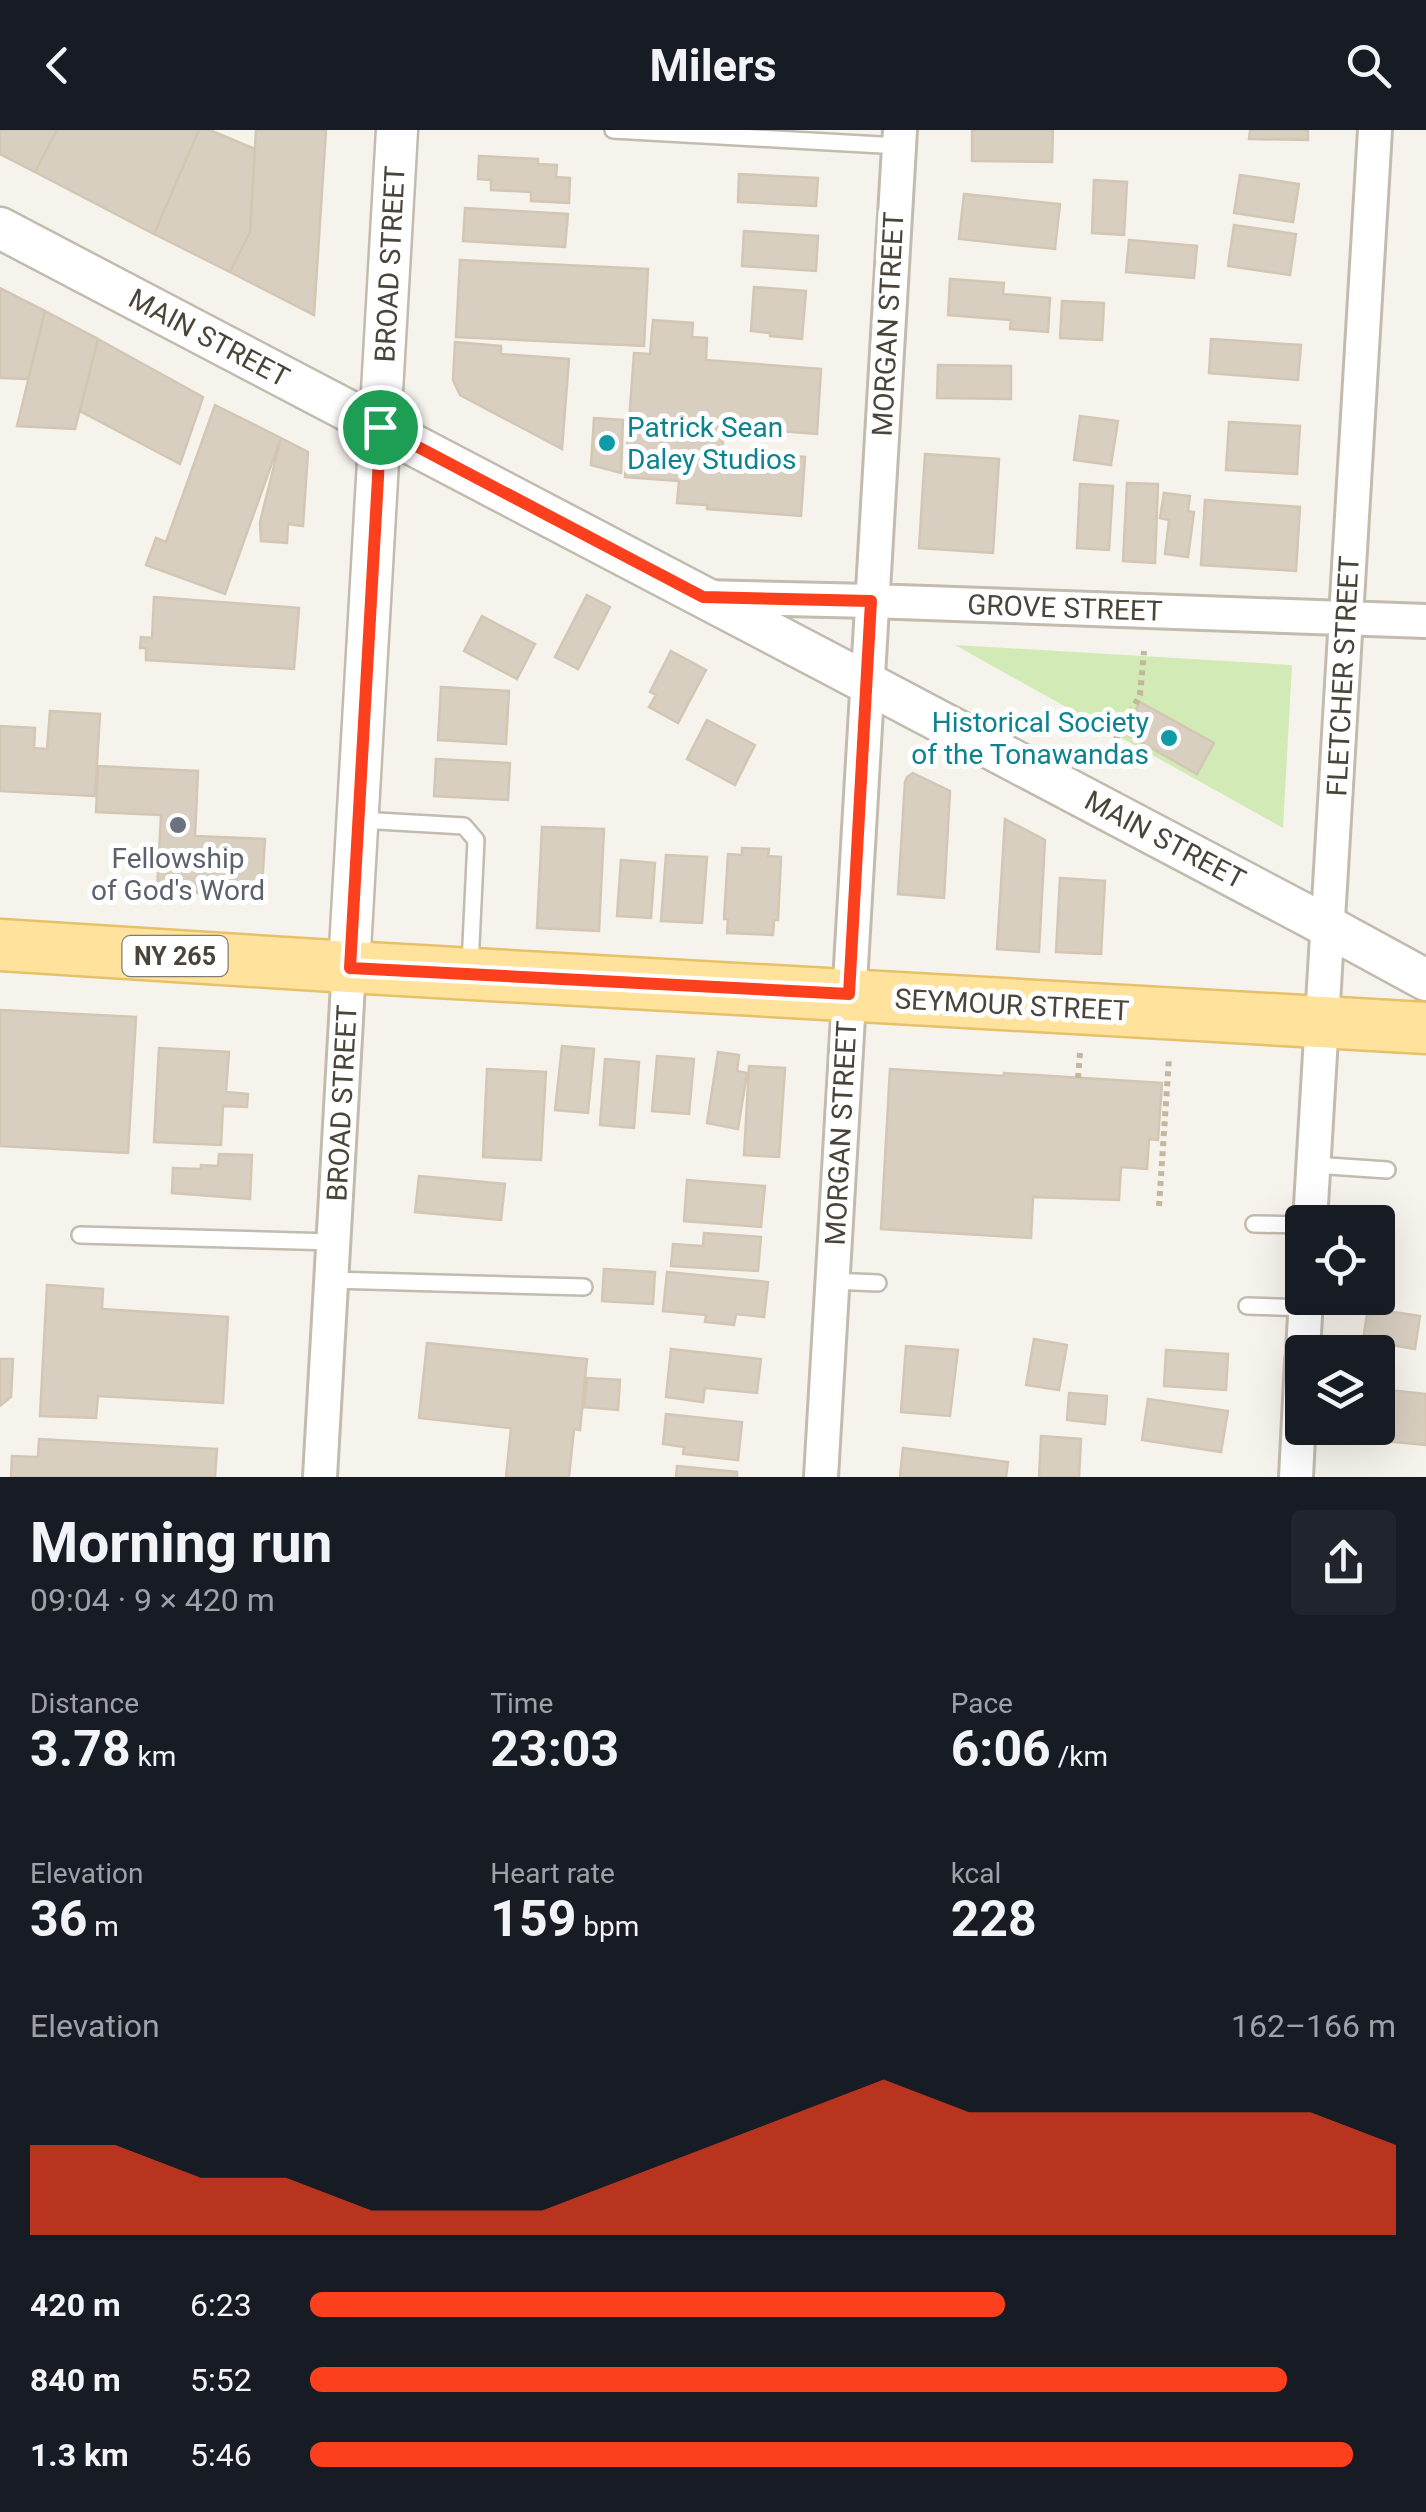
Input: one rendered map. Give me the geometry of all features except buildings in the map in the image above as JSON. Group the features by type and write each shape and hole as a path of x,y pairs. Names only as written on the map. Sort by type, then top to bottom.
{"main road":[{"name":"SEYMOUR STREET","path":"0,945 1426,1028"}],"street":[{"name":"BROAD STREET","path":"320,1477 398,130"},
{"name":"FLETCHER STREET","path":"1311,1205 1375,130"},
{"name":"MORGAN STREET","path":"821,1477 900,138"},
{"name":"MAIN STREET","path":"0,228 1426,980"},
{"name":"GROVE STREET","path":"703,597 1426,622"},
{"path":"1296,1477 1298,1445"}],"lane":[{"path":"614,130 900,138"},
{"path":"360,820 464,826 476,840 470,974"},
{"path":"1314,1165 1387,1170"},
{"path":"1254,1224 1285,1225"},
{"path":"80,1235 334,1242"},
{"path":"332,1280 584,1288"},
{"path":"832,1281 878,1283"},
{"path":"1247,1306 1285,1304"}],"path":[{"path":"1116,739 1140,695 1144,651"},
{"path":"1078,1078 1080,1052"},
{"path":"1159,1206 1169,1058"}],"green space":[{"path":"955,645 1292,665 1283,828"}],"place":[{"name":"Patrick Sean Daley Studios","path":"607,443"},
{"name":"Historical Society of the Tonawandas","path":"1169,738"},
{"name":"Fellowship of God's Word","path":"178,825"}],"route":[{"path":"380,427 703,597 871,601 849,994 350,968 380,427"}]}
